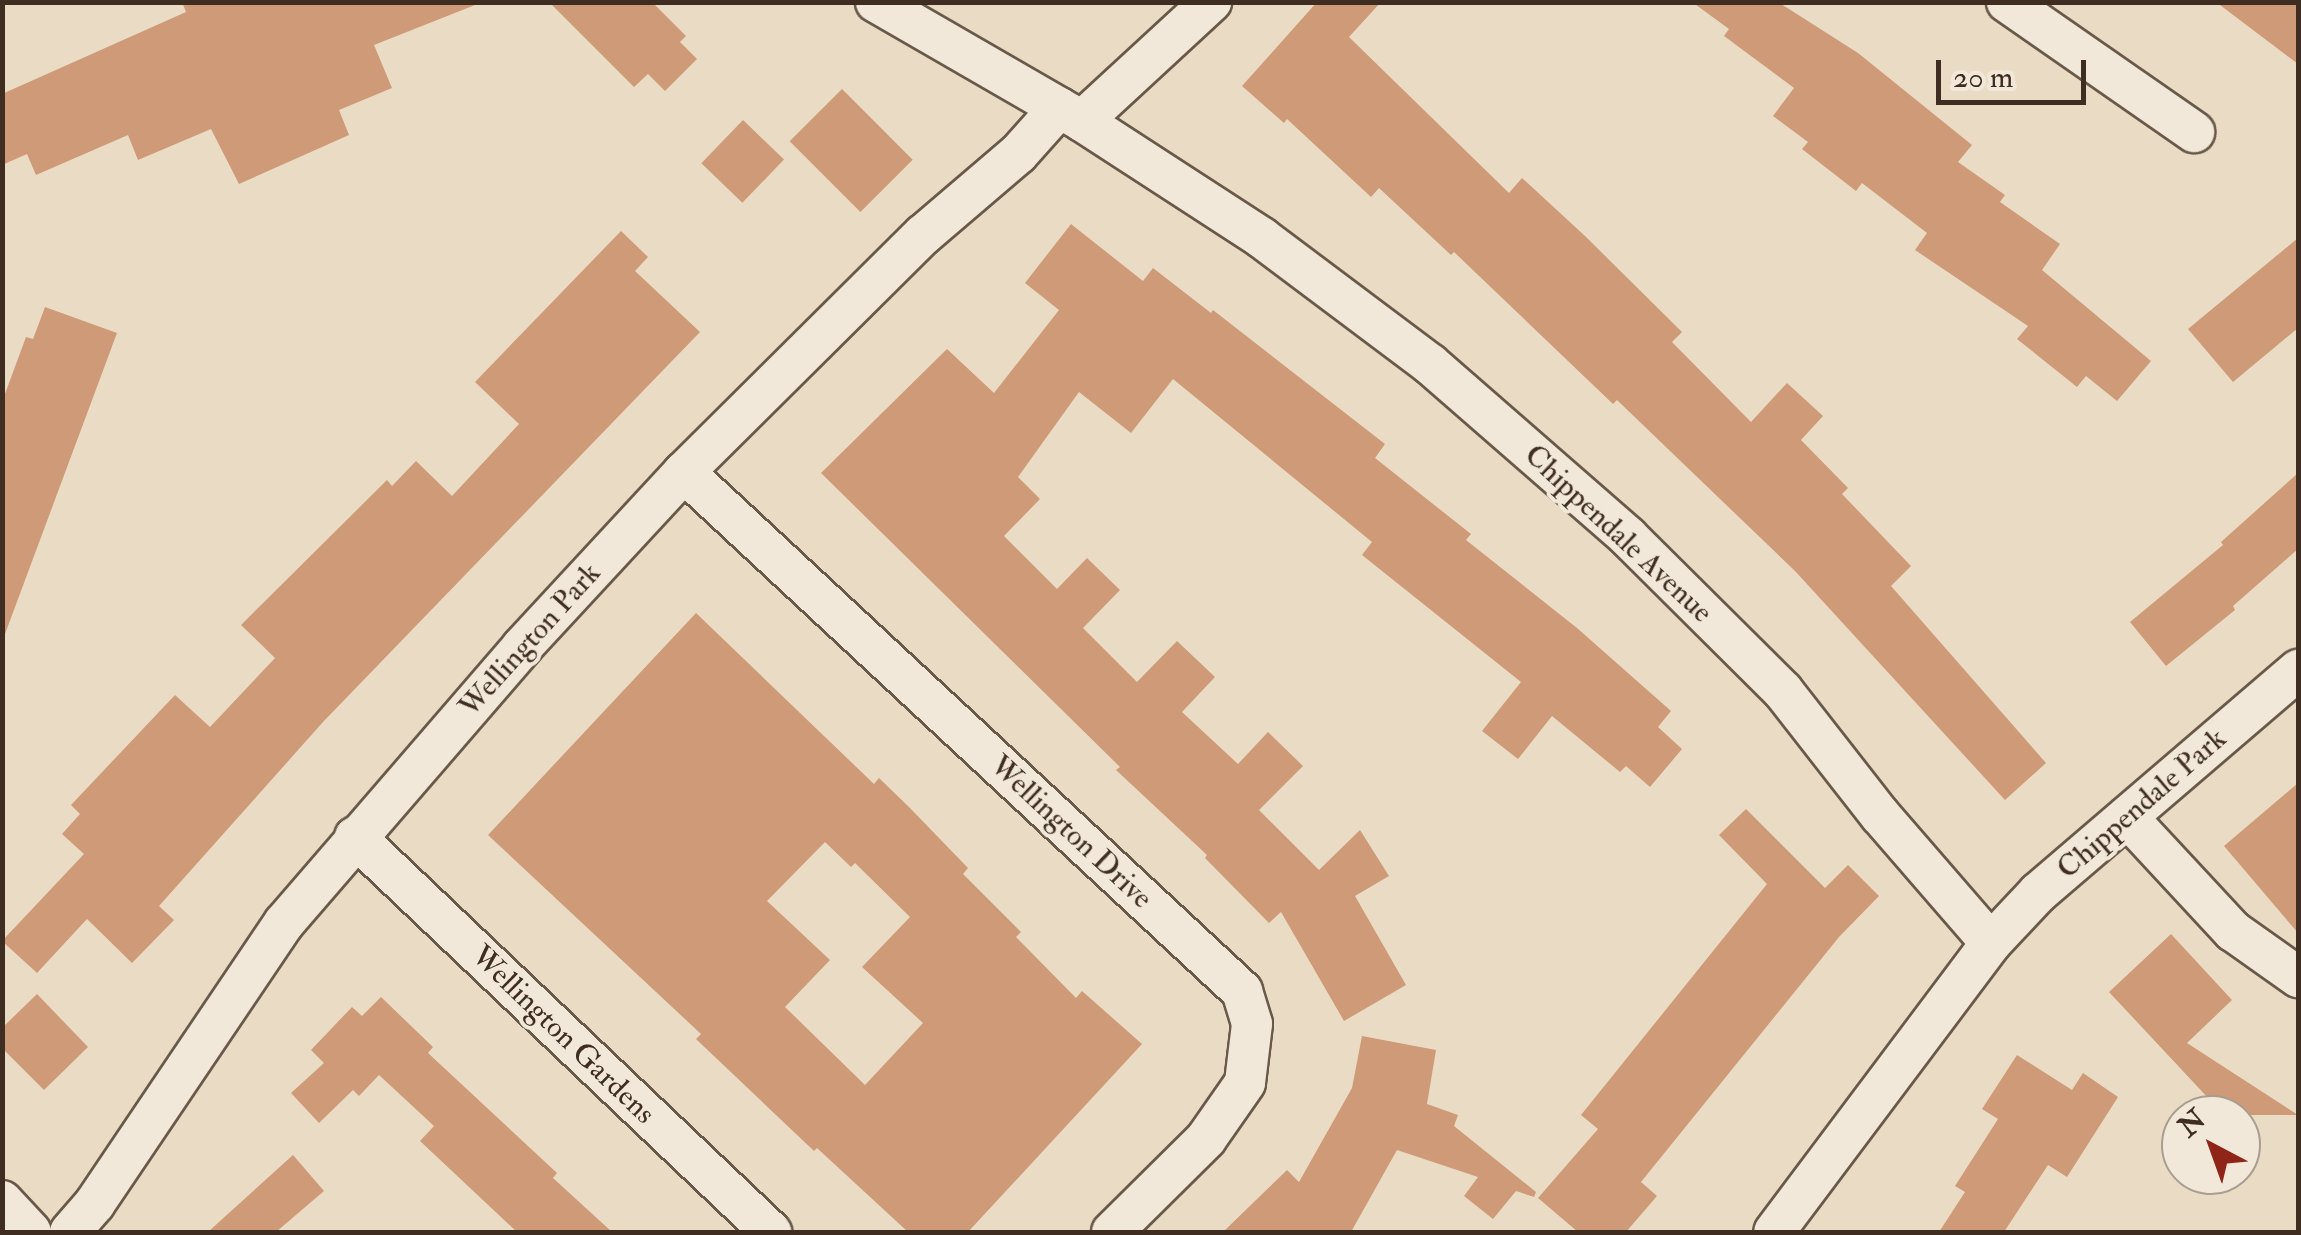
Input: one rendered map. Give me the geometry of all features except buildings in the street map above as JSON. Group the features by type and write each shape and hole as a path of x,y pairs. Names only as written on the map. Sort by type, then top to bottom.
{"street":[{"name":"Chippendale Avenue","path":"876,2 1070,114 1262,238 1414,352 1628,537 1783,691 1880,815 1991,943"},
{"name":"Wellington Park","path":"70,1232 96,1203 284,923 522,646 684,472 922,235 1211,2"},
{"path":"2006,2 2194,132"},
{"name":"Wellington Drive","path":"684,472 1242,992 1252,1024 1245,1083 1206,1138 1112,1232"},
{"name":"Chippendale Park","path":"1991,943 2038,893 2298,670"},
{"path":"2127,818 2233,931 2298,978"},
{"name":"Wellington Gardens","path":"355,837 771,1232"},
{"path":"1774,1232 1991,943"},
{"path":"2,1201 31,1232"}]}
